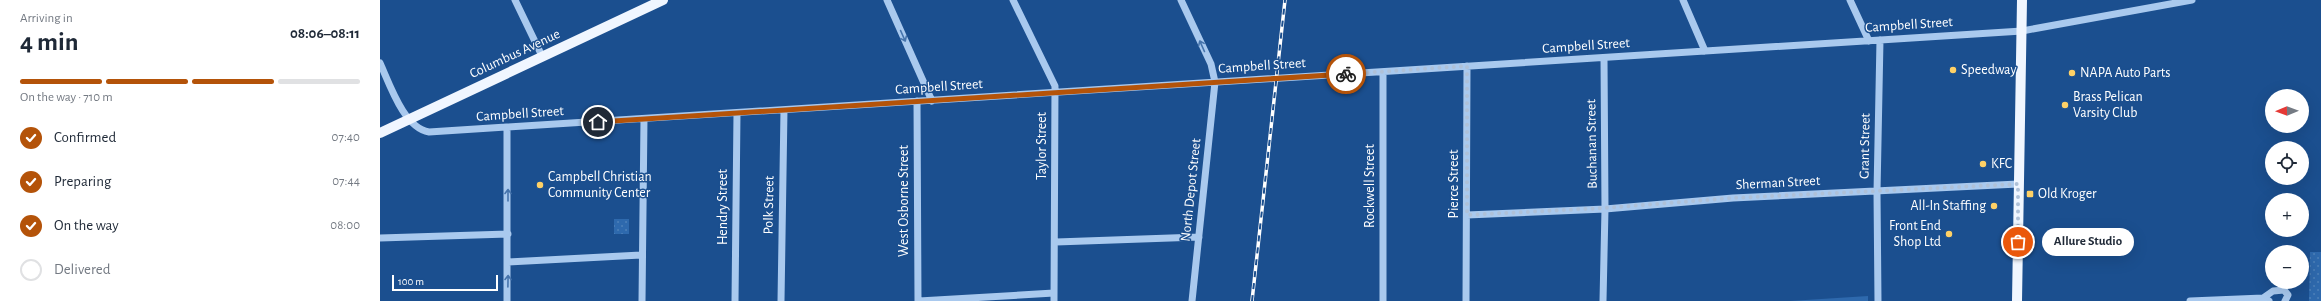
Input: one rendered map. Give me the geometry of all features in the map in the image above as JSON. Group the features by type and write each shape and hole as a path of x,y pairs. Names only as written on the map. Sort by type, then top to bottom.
{"main road":[{"name":"Columbus Avenue","path":"380,133 663,0"},
{"path":"2017,301 2022,0"}],"street":[{"path":"515,0 542,56"},
{"path":"887,0 932,100"},
{"name":"Taylor Street","path":"1013,0 1054,86 1055,93 1056,242 1054,301"},
{"name":"North Depot Street","path":"1182,0 1211,64 1214,82 1192,301"},
{"path":"1683,0 1705,51"},
{"path":"1850,0 1869,41"},
{"name":"Campbell Street","path":"380,63 397,99 410,119 421,131 429,132 2022,31 2165,2 2192,0"},
{"name":"Grant Street","path":"1878,301 1877,192 1880,40"},
{"name":"Buchanan Street","path":"1603,301 1605,208 1604,58"},
{"name":"Pierce Street","path":"1466,301 1467,66"},
{"name":"Rockwell Street","path":"1383,72 1383,301"},
{"name":"West Osborne Street","path":"917,101 918,301"},
{"name":"Polk Street","path":"781,301 784,110"},
{"name":"Hendry Street","path":"735,301 737,113"},
{"path":"642,301 641,255 644,119"},
{"path":"507,301 508,128"},
{"name":"Sherman Street","path":"1467,215 1605,208 1733,198 2018,184"},
{"path":"380,238 508,234"},
{"path":"1056,242 1199,237"},
{"path":"508,262 641,255"},
{"path":"2190,301 2266,300 2273,291 2284,290 2288,295 2285,301"},
{"path":"918,301 1054,293"}],"shaded area":[{"path":"614,219 629,219 629,234 614,234"},
{"path":"2310,252 2321,252 2321,301 2309,301"},
{"path":"1868,296 1868,301 1790,301"}],"railway":[{"path":"1252,301 1285,0"}],"way so far":[{"path":"1346,74 1467,66 1467,215 1605,208 1733,198 2018,184 2018,242"}],"place":[{"name":"Speedway","path":"1953,70"},
{"name":"NAPA Auto Parts","path":"2072,73"},
{"name":"Brass Pelican Varsity Club","path":"2065,105"},
{"name":"KFC","path":"1983,164"},
{"name":"Campbell Christian Community Center","path":"540,185"},
{"name":"Old Kroger","path":"2030,194"},
{"name":"All-In Staffing","path":"1994,206"},
{"name":"Front End Shop Ltd","path":"1949,234"},
{"name":"Allure Studio","path":"2018,242"}],"route":[{"path":"598,122 1346,74"}]}
